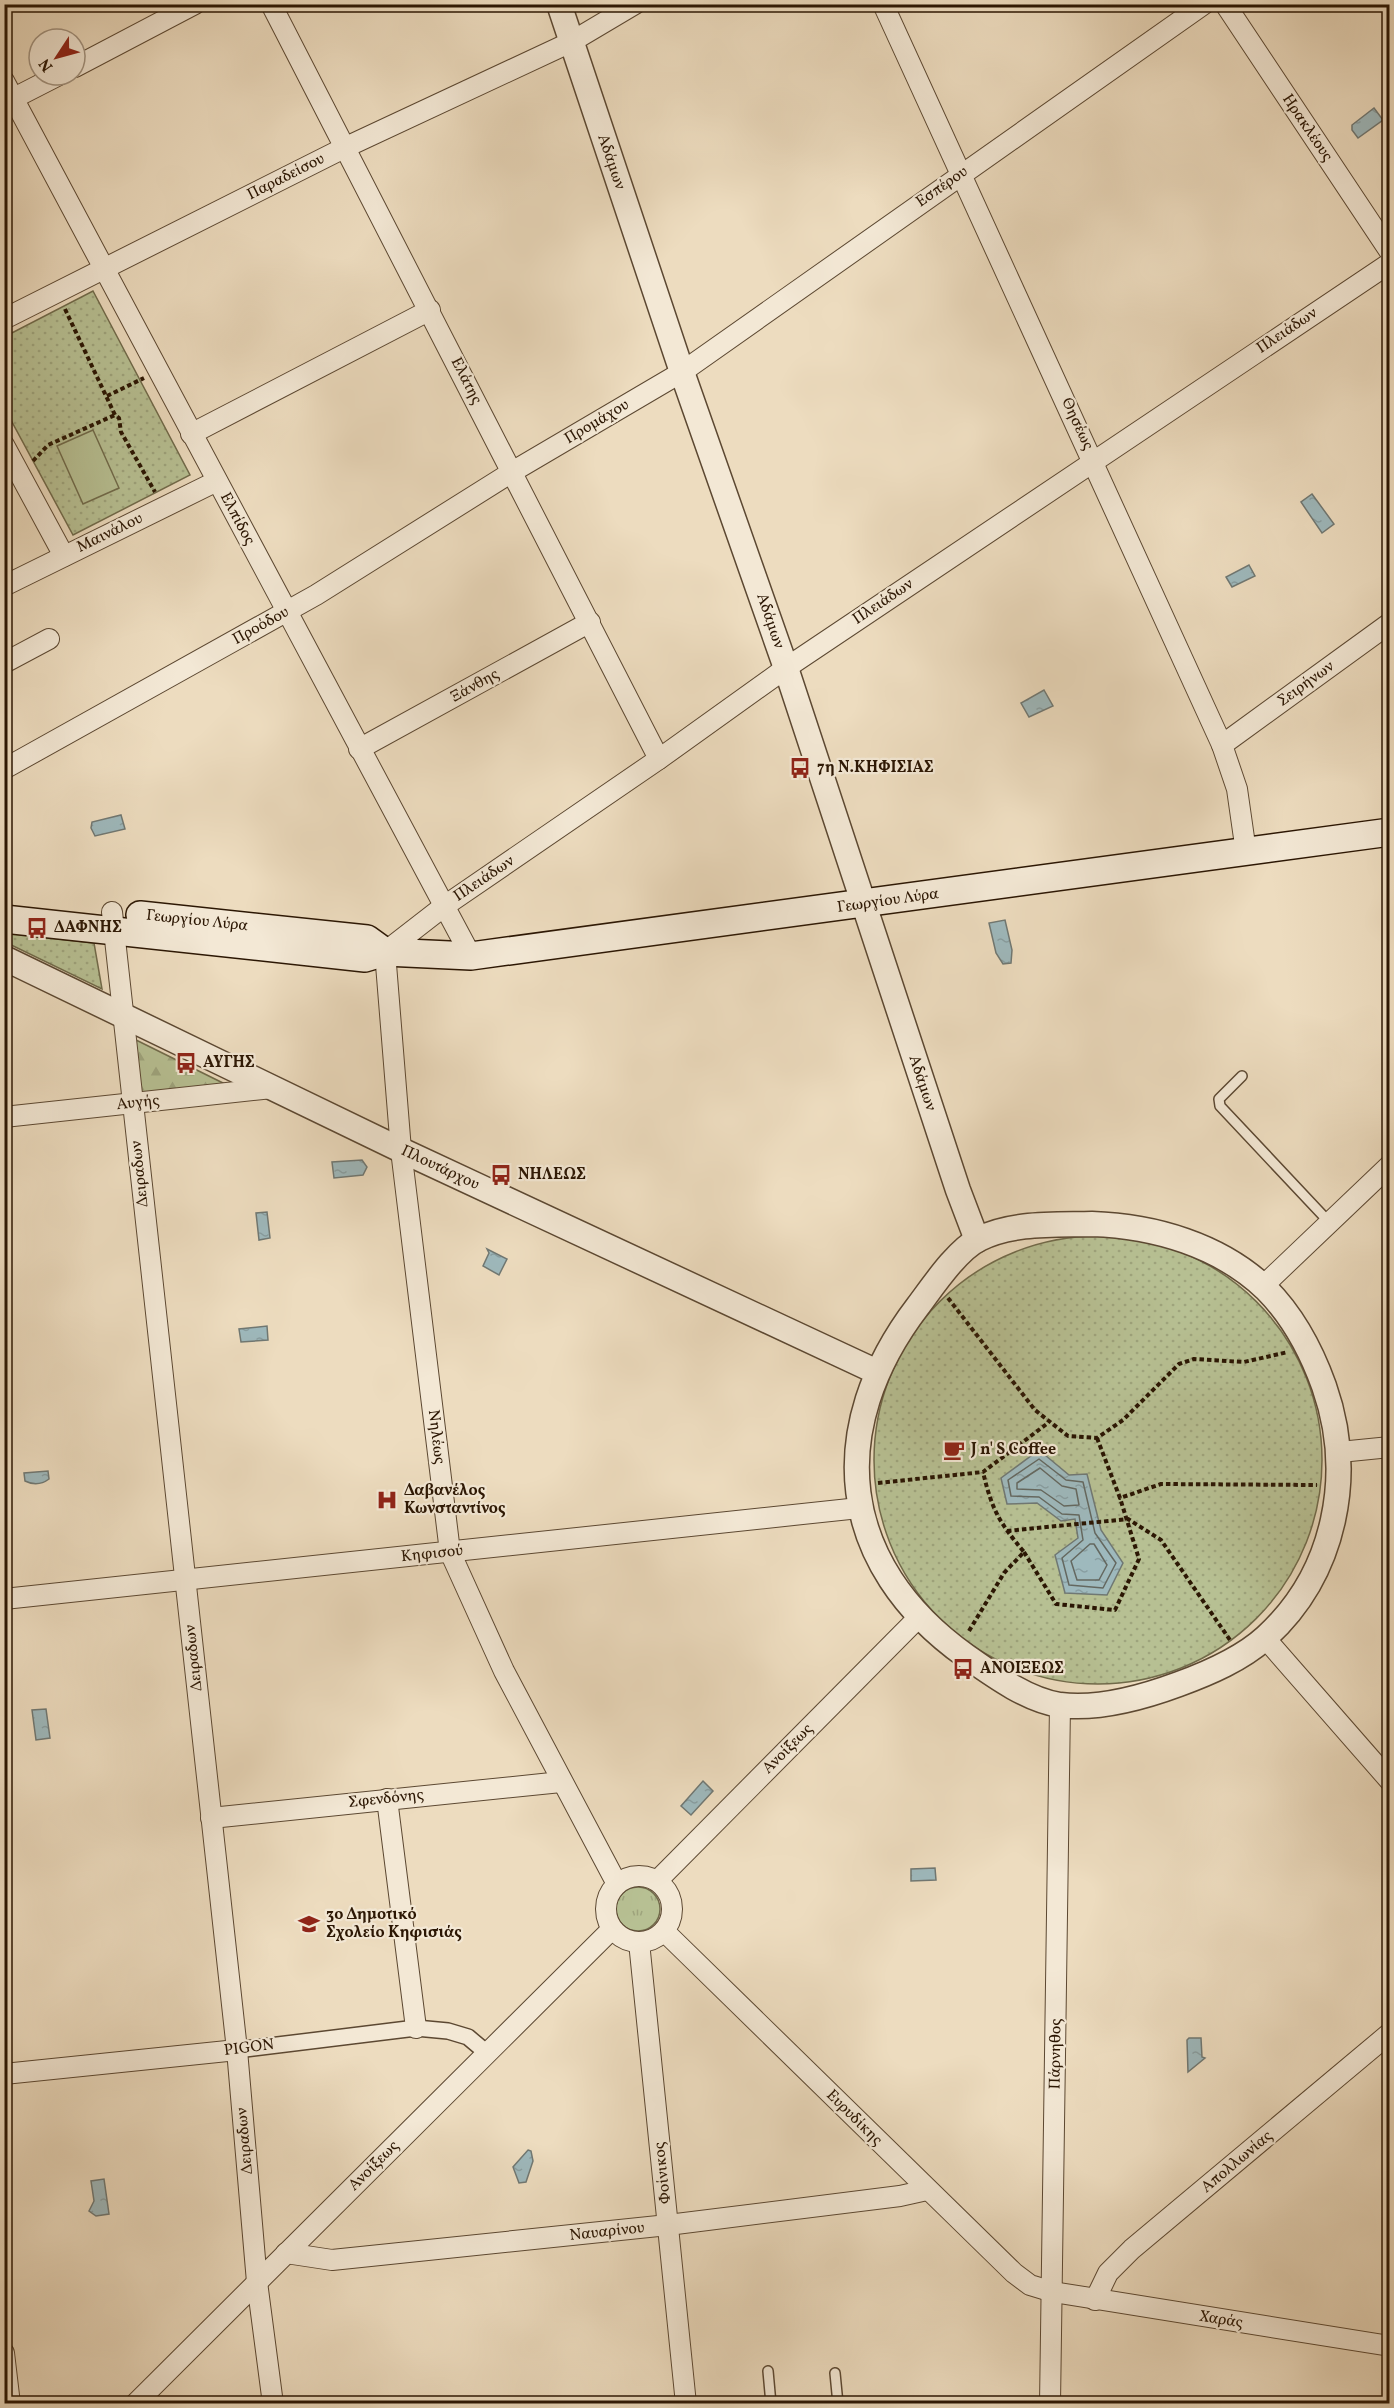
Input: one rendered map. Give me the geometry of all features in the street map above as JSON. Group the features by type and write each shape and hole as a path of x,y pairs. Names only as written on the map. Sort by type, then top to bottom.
{"main road":[{"name":"Γεωργίου Λύρα","path":"4,919 113,921 367,939 385,952 471,956 1389,832"},
{"name":"Γεωργίου Λύρα","path":"4,900 113,921"}],"street":[{"path":"87,61 195,4"},
{"name":"Ελάτης","path":"271,4 659,759"},
{"name":"Αδάμων","path":"559,4 682,372 786,668 958,1190 977,1240"},
{"name":"Παραδείσου","path":"4,319 344,148 571,42 635,4"},
{"name":"Θησέως","path":"883,4 1094,459 1222,745 1237,789 1246,852"},
{"name":"Εσπέρου","path":"682,372 1204,4"},
{"name":"Ηρακλέους","path":"1225,4 1389,252"},
{"path":"9,90 27,85"},
{"name":"Ελπίδος","path":"9,90 359,750 471,956"},
{"name":"Πλειάδων","path":"385,952 443,907 659,759 786,668 1389,263"},
{"path":"191,434 429,310"},
{"name":"Προμάχου","path":"512,472 682,372"},
{"path":"4,445 64,556"},
{"name":"Προόδου","path":"4,769 286,612 512,472"},
{"name":"Μαινάλου","path":"4,586 217,481"},
{"name":"Ξάνθης","path":"359,750 590,622"},
{"name":"Σειρήνων","path":"1222,745 1389,623"},
{"path":"4,663 50,639"},
{"name":"Δειραδων","path":"113,921 237,2050 257,2282 273,2403"},
{"name":"Νηλέως","path":"385,952 401,1150 450,1552 504,1671 617,1884"},
{"name":"Πλουτάρχου","path":"4,958 401,1150 877,1372"},
{"name":"Αυγής","path":"4,1117 272,1088"},
{"path":"1263,1286 1389,1165"},
{"path":"1129,1225 1165,1233 1232,1264 1263,1286 1293,1321 1306,1342 1335,1418 1340,1452 1339,1485 1334,1518 1324,1553 1315,1573 1293,1605 1265,1638 1240,1655 1189,1680 1141,1698 1102,1704 1060,1705 1028,1693 1001,1679 957,1649 919,1617 884,1566 859,1508 855,1460 860,1425 877,1372 904,1324 936,1283 977,1240 1002,1230 1037,1226 1129,1225"},
{"path":"1340,1452 1389,1447"},
{"name":"Κηφισού","path":"4,1599 859,1508"},
{"name":"Ανοίξεως","path":"657,1881 919,1617"},
{"path":"1265,1638 1389,1781"},
{"name":"Πάρνηθος","path":"1050,2403 1060,1705"},
{"name":"Σφενδόνης","path":"211,1818 561,1782"},
{"path":"387,1799 416,2028"},
{"path":"636,1876 657,1881 666,1889 672,1910 664,1931 657,1937 639,1942 629,1941 612,1929 607,1918 606,1906 609,1894 617,1884 636,1876"},
{"name":"Ανοίξεως","path":"135,2403 612,1929"},
{"name":"Ευρυδίκης","path":"664,1931 1014,2273 1030,2284 1053,2292"},
{"name":"Φοίνικος","path":"639,1942 686,2403"},
{"name":"PIGON","path":"4,2074 237,2050 416,2028 448,2031 468,2037 487,2053"},
{"name":"Απολλωνίας","path":"1095,2300 1108,2273 1132,2249 1389,2033"},
{"name":"Ναυαρίνου","path":"286,2253 332,2260 668,2225 900,2196 927,2190"},
{"name":"Χαράς","path":"1053,2292 1389,2346"},
{"path":"4,2353 10,2403"}],"lane":[{"path":"1242,1076 1223,1092 1219,1099 1220,1106 1329,1222"},
{"path":"768,2371 771,2403"},
{"path":"835,2373 838,2403"}],"path":[{"path":"57,292 115,415 119,418 121,432 164,507"},
{"path":"106,396 158,371"},
{"path":"21,475 48,444 115,415"},
{"path":"936,1283 1035,1410 1048,1423 1068,1436 1097,1438 1123,1420 1179,1364 1194,1359 1244,1362 1287,1353 1306,1342"},
{"path":"856,1484 983,1472 1048,1423"},
{"path":"983,1472 990,1504 1024,1552 1056,1604 1115,1610 1139,1559 1128,1519 1097,1438"},
{"path":"1120,1498 1161,1484 1339,1485"},
{"path":"1007,1531 1128,1519 1161,1540 1240,1655"},
{"path":"957,1649 1004,1573 1024,1552"}],"green space":[{"path":"93,291 190,475 73,535 5,409 4,337"},
{"path":"93,430 119,488 83,504 57,446"},
{"path":"5,933 94,943 102,989 5,942"},
{"path":"132,1038 229,1086 135,1101"},
{"path":"1098,1236 1142,1241 1184,1253 1222,1274 1256,1302 1284,1336 1305,1374 1317,1416 1322,1460 1317,1504 1305,1546 1284,1584 1256,1618 1222,1646 1184,1667 1142,1679 1098,1684 1054,1679 1012,1667 974,1646 940,1618 912,1584 891,1546 879,1504 874,1460 879,1416 891,1374 912,1336 940,1302 974,1274 1012,1253 1054,1241"},
{"path":"638,1887 653,1894 660,1909 653,1924 638,1931 623,1924 616,1909 623,1894"}],"water":[{"path":"1374,108 1383,120 1358,138 1352,130 1352,125"},
{"path":"1312,494 1334,524 1322,533 1301,502"},
{"path":"1249,565 1255,576 1232,587 1226,577"},
{"path":"1044,690 1053,706 1029,717 1021,703"},
{"path":"121,815 125,829 95,836 91,828 92,822"},
{"path":"1005,920 1012,950 1011,963 1003,964 996,953 989,923"},
{"path":"362,1160 367,1167 363,1175 334,1178 332,1162"},
{"path":"267,1212 270,1238 259,1240 256,1213"},
{"path":"487,1249 507,1259 499,1275 483,1266 489,1253"},
{"path":"267,1326 268,1340 241,1342 239,1329"},
{"path":"1039,1450 1069,1475 1087,1474 1101,1530 1123,1563 1107,1595 1065,1593 1055,1555 1078,1538 1075,1519 1061,1521 1037,1503 1007,1504 1001,1478"},
{"path":"48,1471 49,1479 43,1482 34,1484 25,1481 24,1473"},
{"path":"46,1709 50,1738 36,1740 32,1710"},
{"path":"703,1781 713,1791 691,1815 681,1806"},
{"path":"935,1868 936,1880 911,1881 911,1869"},
{"path":"1201,2038 1202,2057 1205,2058 1188,2072 1187,2040"},
{"path":"528,2150 531,2151 533,2161 526,2182 519,2183 513,2167"},
{"path":"104,2179 109,2214 96,2216 89,2211 94,2201 91,2181"}],"place":[{"name":"7η Ν.ΚΗΦΙΣΙΑΣ","path":"800,768"},
{"name":"ΔΑΦΝΗΣ","path":"37,928"},
{"name":"ΑΥΓΗΣ","path":"186,1063"},
{"name":"ΝΗΛΕΩΣ","path":"501,1175"},
{"name":"J n' S Coffee","path":"954,1450"},
{"name":"Δαβανέλος Κωνσταντίνος","path":"387,1500"},
{"name":"ΑΝΟΙΞΕΩΣ","path":"963,1669"},
{"name":"3ο Δημοτικό Σχολείο Κηφισιάς","path":"309,1924"}]}
